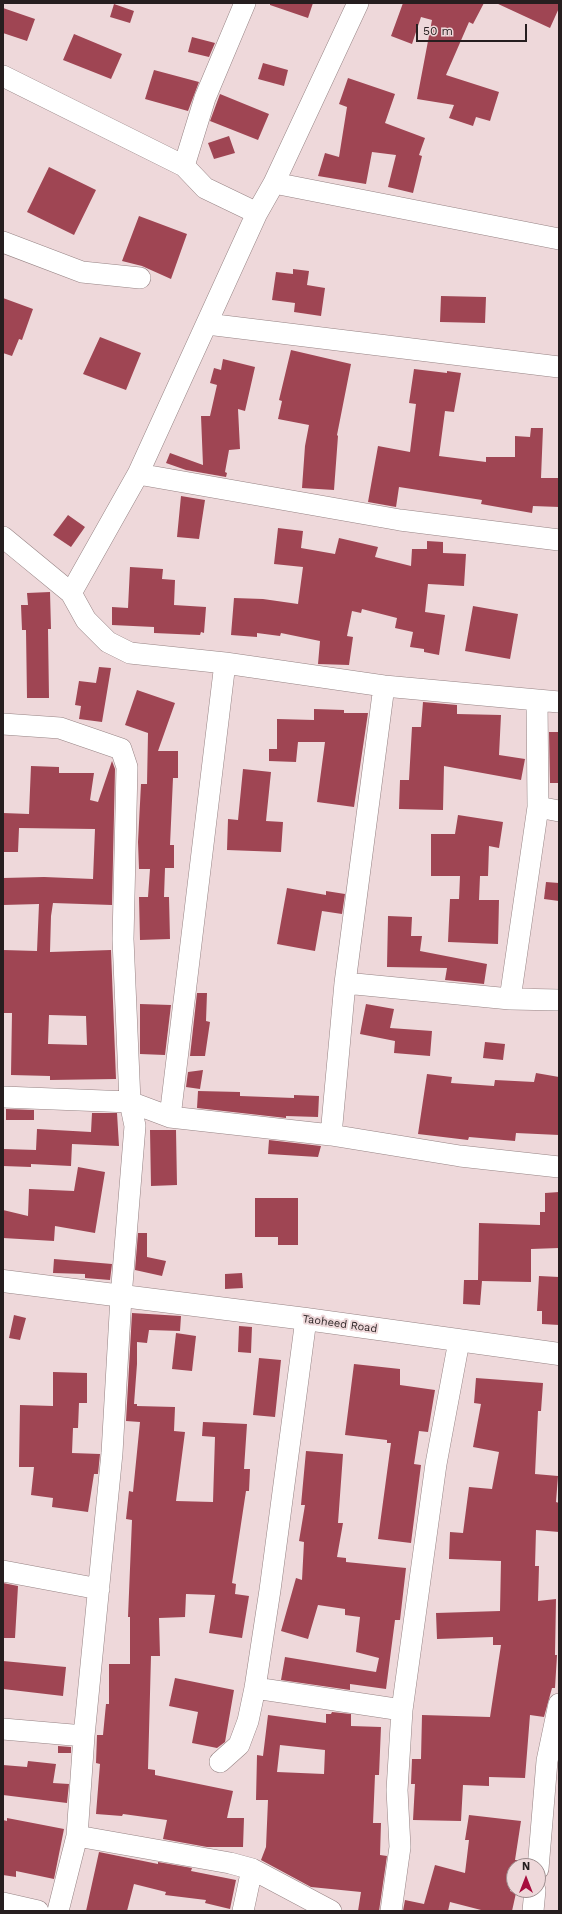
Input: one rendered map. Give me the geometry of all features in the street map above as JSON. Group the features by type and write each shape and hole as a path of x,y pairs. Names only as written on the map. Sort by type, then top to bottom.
{"main road":[{"name":"Taoheed Road","path":"3,1281 306,1319 559,1354"}],"street":[{"path":"184,166 205,98 245,3"},
{"path":"71,593 138,474 257,213 274,183 358,3"},
{"path":"3,76 184,166 205,188 257,213"},
{"path":"274,183 559,239"},
{"path":"3,242 82,272 140,278"},
{"path":"207,324 559,367"},
{"path":"138,474 400,520 559,540"},
{"path":"3,537 71,593 86,620 108,642 130,653 225,663 384,686 559,702"},
{"path":"170,1117 225,663"},
{"path":"331,1135 345,983 384,686"},
{"path":"510,999 538,807 537,700"},
{"path":"3,724 60,728 120,749 127,767 123,939 130,1102 135,1126 121,1297 112,1453 84,1736 77,1836 58,1911"},
{"path":"538,807 559,811"},
{"path":"345,983 510,999 559,1000"},
{"path":"3,1097 130,1102 170,1117 331,1135 460,1156 559,1167"},
{"path":"220,1762 239,1745 248,1721 255,1688 270,1590 306,1319"},
{"path":"391,1911 400,1847 397,1790 402,1710 436,1464 460,1341"},
{"path":"3,1571 99,1589"},
{"path":"255,1688 402,1710"},
{"path":"539,1858 547,1761 559,1704"},
{"path":"3,1729 84,1736"},
{"path":"77,1836 230,1863 252,1869 331,1911"},
{"path":"243,1911 252,1869"},
{"path":"533,1911 534,1898"},
{"path":"3,1903 38,1911"}],"building":[{"path":"270,3 313,3 308,18 270,5"},
{"path":"403,3 484,3 473,24 469,22 446,75 499,92 490,121 476,117 473,126 449,118 454,105 417,99 432,20 421,17 412,44 391,36"},
{"path":"496,3 559,3 559,8 550,28"},
{"path":"114,4 134,11 130,23 110,17"},
{"path":"3,8 35,19 27,41 3,33"},
{"path":"74,34 122,54 111,79 63,60"},
{"path":"192,37 215,43 209,57 188,52"},
{"path":"263,63 288,70 284,86 258,79"},
{"path":"154,70 199,82 188,111 145,99"},
{"path":"348,78 395,94 385,123 425,138 419,155 422,156 413,193 388,187 396,155 372,152 366,184 318,176 325,153 339,157 347,107 339,104"},
{"path":"220,94 269,114 258,140 210,121"},
{"path":"229,136 235,153 214,159 208,143"},
{"path":"49,167 96,190 74,235 27,212"},
{"path":"139,216 187,234 171,279 142,266 122,261"},
{"path":"293,269 309,271 307,285 325,288 321,316 294,312 295,303 272,300 276,272 293,274"},
{"path":"441,296 486,297 485,323 440,322"},
{"path":"3,298 33,309 22,340 19,339 12,356 3,353"},
{"path":"100,337 141,353 126,390 83,374"},
{"path":"291,350 351,364 337,435 334,490 302,488 305,446 309,425 278,419 282,401 279,400"},
{"path":"223,359 255,367 245,411 238,409 240,449 229,450 225,472 227,473 226,477 186,470 166,463 170,453 203,465 201,416 210,416 217,385 210,383 214,368 221,370"},
{"path":"414,369 461,373 454,412 445,411 439,456 486,462 486,457 515,457 515,436 530,437 531,428 543,428 541,478 559,478 559,507 533,506 532,513 481,504 482,500 399,487 396,507 368,502 378,446 410,452 416,404 409,403"},
{"path":"181,496 205,500 199,539 177,537"},
{"path":"68,515 85,527 71,547 53,535"},
{"path":"278,528 303,531 301,548 335,554 339,538 378,547 375,557 411,566 412,549 427,549 427,541 443,542 443,553 466,554 464,586 428,584 425,612 445,615 439,655 424,652 424,649 410,647 413,632 395,628 397,618 362,609 361,613 352,611 347,636 353,637 349,665 318,664 320,641 281,633 280,636 257,633 257,637 231,635 234,598 263,599 298,604 303,567 274,564"},
{"path":"130,567 163,569 162,579 175,580 174,605 206,607 204,633 201,632 200,635 154,633 154,627 112,625 112,607 128,608"},
{"path":"50,592 51,629 48,629 49,698 27,698 26,630 22,630 21,605 28,605 27,593"},
{"path":"473,606 518,614 510,659 465,651"},
{"path":"99,667 111,668 102,722 79,719 81,706 75,705 79,681 96,683"},
{"path":"137,690 175,703 158,751 178,751 178,778 173,778 170,845 174,845 174,868 165,868 164,897 169,897 170,939 140,940 139,897 148,897 150,869 139,869 138,842 141,784 147,784 148,733 125,725"},
{"path":"423,702 457,705 457,714 501,715 499,755 525,759 521,780 444,766 443,810 399,809 400,780 409,780 412,727 421,727"},
{"path":"314,709 344,710 344,713 368,713 354,807 317,802 325,742 298,742 296,762 269,761 269,749 277,749 277,719 314,720"},
{"path":"549,732 559,732 559,783 550,783"},
{"path":"112,761 115,769 112,905 53,903 51,916 50,952 111,950 116,1079 50,1080 50,1076 11,1075 12,1013 3,1013 3,950 37,951 39,904 3,905 3,878 44,877 93,879 95,829 19,828 18,852 3,852 3,813 29,814 31,766 59,767 59,773 94,773 90,800 98,802","holes":["49,1015 86,1016 87,1045 48,1044"]},
{"path":"243,769 271,772 266,821 283,822 281,852 227,850 228,819 238,820"},
{"path":"458,815 503,822 499,848 489,846 488,876 480,876 479,900 499,900 498,944 448,942 450,899 459,899 460,876 431,876 431,834 455,834"},
{"path":"546,882 559,883 559,901 544,899"},
{"path":"287,888 326,895 326,891 345,894 342,914 322,911 315,951 277,944"},
{"path":"388,916 412,917 411,936 422,936 420,951 487,964 484,984 445,980 447,968 387,967"},
{"path":"197,993 207,993 206,1021 210,1022 205,1056 190,1056"},
{"path":"140,1004 171,1005 165,1055 140,1054"},
{"path":"366,1004 394,1009 390,1028 432,1031 430,1056 394,1053 395,1041 360,1034"},
{"path":"485,1042 505,1044 503,1060 483,1058"},
{"path":"203,1070 200,1089 186,1087 188,1072"},
{"path":"536,1073 559,1077 559,1135 516,1133 515,1141 469,1137 468,1140 418,1134 427,1074 452,1077 451,1083 494,1086 495,1080 534,1082"},
{"path":"198,1091 240,1092 240,1096 294,1098 294,1095 319,1096 318,1117 286,1116 286,1118 197,1108"},
{"path":"6,1109 34,1110 34,1120 6,1120"},
{"path":"92,1113 117,1113 119,1146 72,1144 71,1166 31,1164 31,1167 3,1166 3,1149 36,1150 37,1129 91,1132"},
{"path":"150,1130 176,1130 177,1185 151,1186"},
{"path":"269,1140 321,1146 318,1157 268,1154"},
{"path":"78,1167 105,1172 95,1233 55,1226 54,1241 3,1238 3,1210 28,1216 29,1189 74,1191"},
{"path":"559,1192 559,1248 531,1249 531,1282 482,1281 480,1305 463,1304 464,1280 478,1280 479,1223 540,1225 540,1212 545,1212 545,1193"},
{"path":"255,1198 298,1198 298,1245 278,1245 278,1237 255,1237"},
{"path":"138,1233 147,1233 147,1257 166,1261 162,1276 135,1270"},
{"path":"54,1259 112,1264 110,1280 85,1278 85,1274 53,1273"},
{"path":"242,1273 243,1288 225,1289 225,1274"},
{"path":"539,1276 559,1277 559,1325 542,1324 542,1311 537,1311"},
{"path":"132,1313 181,1316 180,1331 149,1330 147,1343 137,1342 134,1404 137,1404 137,1406 175,1407 174,1431 185,1432 176,1501 213,1502 215,1437 202,1436 203,1422 247,1424 244,1469 250,1469 249,1491 246,1491 232,1583 236,1584 235,1594 249,1596 242,1638 209,1633 215,1595 186,1594 185,1617 159,1618 160,1656 151,1656 148,1769 155,1770 155,1775 233,1791 227,1818 244,1818 243,1847 207,1847 163,1839 167,1820 123,1814 122,1816 96,1814 100,1764 96,1763 97,1735 103,1735 106,1704 109,1704 109,1664 130,1664 130,1617 128,1617 132,1520 126,1519 129,1491 133,1492 140,1422 126,1421"},
{"path":"14,1315 26,1318 20,1340 9,1338"},
{"path":"239,1326 252,1327 251,1353 238,1352"},
{"path":"176,1333 196,1336 192,1371 172,1369"},
{"path":"259,1358 281,1360 275,1417 253,1415"},
{"path":"354,1364 400,1369 400,1385 435,1390 428,1432 419,1431 414,1464 421,1465 411,1543 378,1539 391,1443 387,1443 387,1440 345,1435"},
{"path":"53,1372 87,1373 87,1403 79,1403 78,1428 73,1428 72,1453 100,1454 98,1474 94,1474 88,1512 52,1507 53,1498 31,1495 34,1467 19,1467 20,1405 53,1406"},
{"path":"476,1378 543,1383 541,1411 538,1411 535,1474 558,1476 556,1502 559,1503 559,1532 536,1530 535,1566 539,1566 538,1601 556,1599 555,1655 557,1655 555,1688 552,1688 544,1717 530,1715 525,1778 489,1777 489,1786 463,1785 461,1821 413,1820 415,1784 411,1784 412,1759 421,1759 422,1715 490,1717 501,1645 493,1645 493,1637 437,1639 436,1613 500,1611 501,1561 449,1559 450,1532 463,1533 469,1487 492,1489 499,1452 473,1447 481,1404 474,1403"},
{"path":"306,1451 343,1454 338,1523 343,1523 337,1557 346,1558 346,1562 406,1568 400,1620 395,1620 386,1689 350,1684 350,1690 281,1680 285,1657 376,1672 379,1658 356,1652 360,1617 345,1615 345,1609 318,1605 308,1639 281,1631 296,1578 302,1580 304,1542 299,1541 305,1505 301,1505"},
{"path":"3,1583 18,1586 15,1638 3,1638"},
{"path":"3,1661 66,1667 63,1696 3,1689"},
{"path":"175,1678 234,1690 225,1742 217,1748 192,1743 198,1712 169,1706"},
{"path":"332,1712 351,1714 351,1726 381,1727 379,1775 375,1775 373,1823 381,1823 380,1855 387,1856 379,1911 358,1911 361,1892 311,1887 261,1860 266,1847 268,1800 256,1800 257,1755 263,1756 268,1715 326,1723 326,1714 331,1714","holes":["280,1745 325,1750 324,1774 277,1772"]},
{"path":"58,1746 71,1747 71,1753 58,1753"},
{"path":"28,1761 56,1764 53,1783 69,1784 67,1803 3,1795 3,1765 27,1767"},
{"path":"469,1815 521,1821 515,1858 506,1858 506,1898 515,1898 512,1911 485,1911 450,1902 448,1911 403,1911 405,1900 424,1904 435,1865 465,1873 469,1840 465,1840"},
{"path":"7,1818 64,1829 54,1879 16,1871 16,1877 3,1875 3,1820 7,1821"},
{"path":"99,1852 158,1864 158,1862 192,1868 191,1871 236,1880 230,1909 205,1903 206,1900 165,1895 166,1892 134,1884 127,1911 86,1911"}]}
